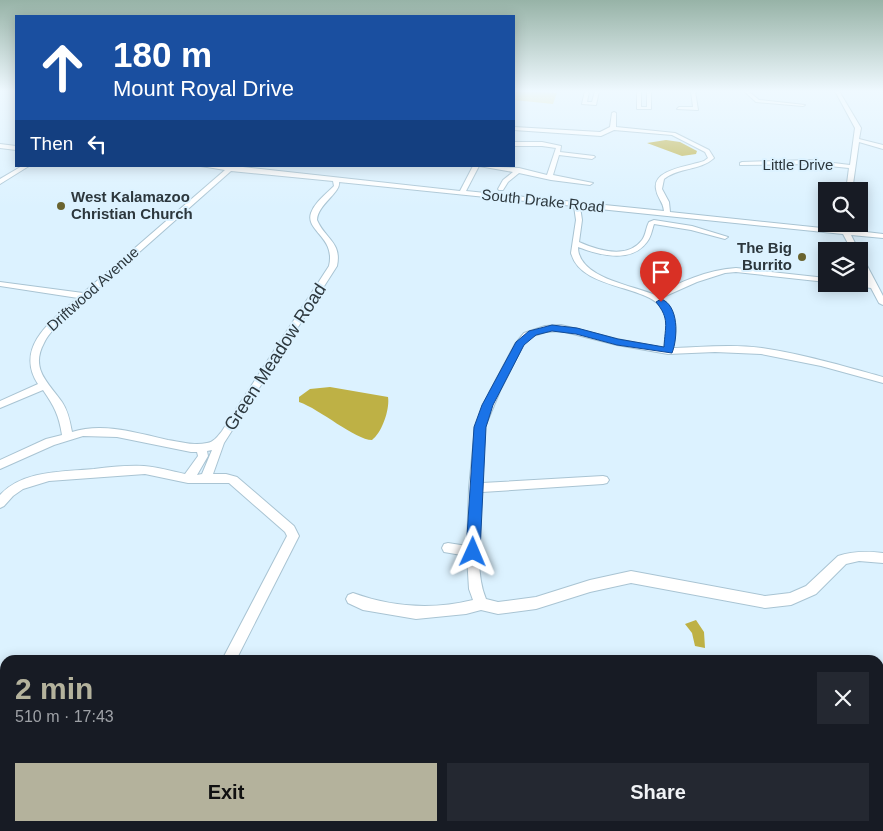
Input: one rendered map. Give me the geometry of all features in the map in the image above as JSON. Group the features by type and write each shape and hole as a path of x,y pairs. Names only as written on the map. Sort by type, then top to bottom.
{"street":[{"path":"524,130 592,135 610,130"},
{"path":"638,130 679,136 707,150 711,158 705,163 675,171 662,178 658,187 661,198 666,202 667,214"},
{"path":"851,182 857,130"},
{"path":"857,140 883,147"},
{"path":"515,144 556,145 559,147 550,175 551,178"},
{"path":"0,146 15,148"},
{"path":"0,151 7,147"},
{"path":"557,154 592,157"},
{"name":"Little Drive","path":"742,164 810,162 853,168"},
{"path":"0,182 24,167"},
{"name":"South Drake Road","path":"230,167 336,180 818,229"},
{"name":"Driftwood Avenue","path":"67,436 66,417 36,375 35,348 47,330 230,167"},
{"path":"462,193 475,167"},
{"path":"492,167 520,170 551,178 590,183"},
{"path":"501,189 505,181 520,170"},
{"name":"Green Meadow Road","path":"0,465 67,436 84,432 116,433 191,448 202,448 219,442 226,434 333,266 336,259 334,247 313,219 316,212 337,186 336,180"},
{"path":"656,213 656,202 661,198"},
{"path":"577,205 579,219 574,251 577,260 587,270 600,277 654,298 667,308 671,317 668,351"},
{"path":"579,219 583,216 587,206"},
{"path":"575,243 594,251 624,254 645,242 650,225 654,222 692,228 725,238"},
{"path":"845,232 850,242"},
{"name":"South Drake Road","path":"845,232 883,236"},
{"path":"654,298 706,275 722,271 736,270 818,279"},
{"path":"868,275 883,303"},
{"path":"0,284 84,296"},
{"path":"868,285 874,286"},
{"path":"480,604 475,589 473,552 475,488 480,427 495,391 519,344 527,335 545,329 570,330 617,342 668,351 740,349 761,351 820,362 883,380"},
{"path":"0,405 45,386"},
{"path":"207,480 206,472 218,454 219,442"},
{"path":"188,479 203,456 202,448"},
{"path":"0,503 19,486 49,477 145,470 188,479 226,478 233,480 290,529 293,536 232,655"},
{"path":"475,488 603,480"},
{"path":"448,548 473,552"},
{"path":"353,599 379,607 416,613 466,608 480,604 498,608 536,603 590,586 631,577 765,602 790,599 811,590 842,560 859,556 883,558"}],"shaded area":[{"path":"666,140 680,142 697,151 696,154 682,156 647,143"},
{"path":"330,387 388,397 388,408 376,437 372,440 356,435 299,402 299,397 310,389"},
{"path":"696,620 704,632 705,648 695,646 692,633 685,624"}],"place":[{"name":"West Kalamazoo Christian Church","path":"61,206"},
{"name":"The Big Burrito","path":"802,257"}],"route":[{"path":"473,552 475,488 480,427 484,413 519,344 527,335 532,333 545,329 561,328 617,342 668,351 671,317 667,308 661,302"}]}
